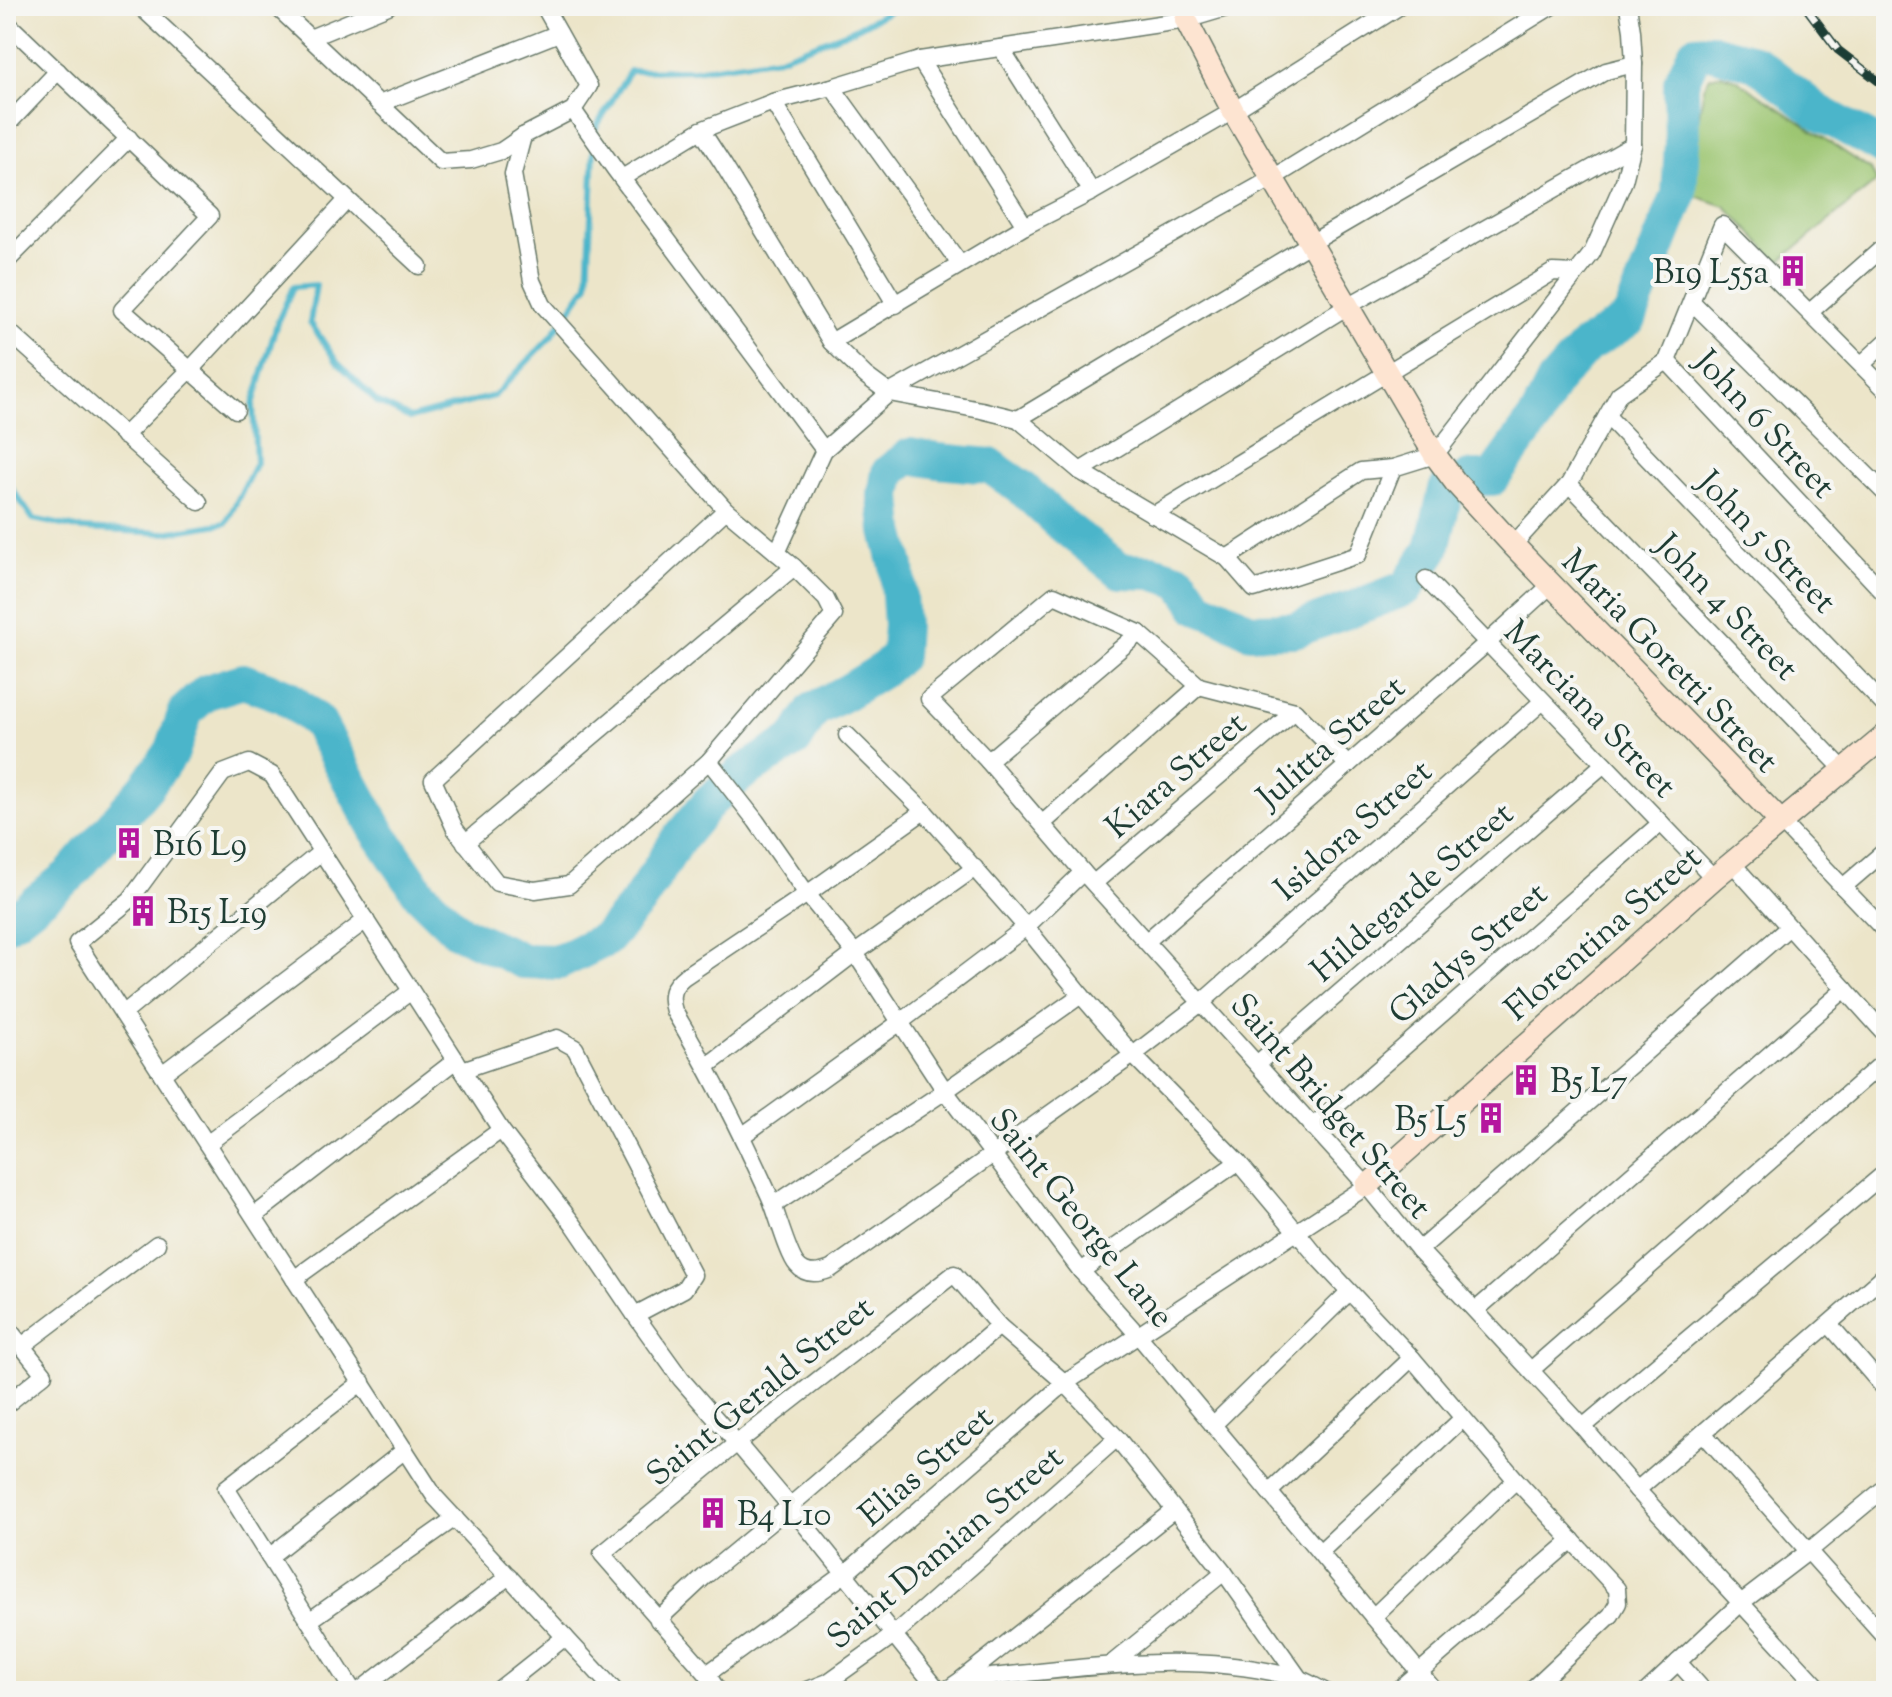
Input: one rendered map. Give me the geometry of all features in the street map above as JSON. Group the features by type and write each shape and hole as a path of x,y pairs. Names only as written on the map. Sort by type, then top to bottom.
{"street":[{"path":"140,6 419,266"},
{"path":"276,6 441,162 471,160 501,151 573,110 589,86 544,6"},
{"path":"310,38 388,6"},
{"path":"622,178 701,130 773,102 920,60 1186,20 1233,6"},
{"path":"831,342 1025,226 1092,192 1233,111 1400,6"},
{"path":"777,553 824,450 889,393 1273,178 1552,6"},
{"path":"1227,558 1361,471 1393,468 1435,455 1592,253 1624,181 1633,145 1634,64 1628,6"},
{"name":"Maria Goretti Street","path":"1186,20 1233,111 1435,455 1456,483 1513,545 1781,822"},
{"path":"6,22 210,216 122,310 236,410"},
{"path":"379,104 559,33"},
{"path":"1001,48 1092,192"},
{"path":"920,60 1025,226"},
{"path":"1018,419 1606,71 1634,64"},
{"path":"6,126 58,71"},
{"path":"832,87 960,264"},
{"path":"773,102 896,305"},
{"path":"573,110 824,450"},
{"path":"701,130 831,342 866,376 889,393 1018,419 1080,471 1227,558 1254,589 1358,555 1393,468"},
{"path":"523,136 513,174 532,281 543,305 726,510 794,567 826,599 834,615 713,765 569,885 535,890 497,883 455,829 433,780 726,510"},
{"path":"6,262 129,138"},
{"path":"1080,471 1348,306 1633,145"},
{"path":"124,436 189,371 347,200"},
{"path":"1513,545 1569,484 1619,394 1667,361 1722,225 1886,390"},
{"path":"1810,312 1886,245"},
{"path":"1153,515 1553,272 1576,273"},
{"path":"1692,302 1886,494"},
{"path":"6,329 199,502"},
{"path":"1862,364 1886,342"},
{"name":"John 6 Street","path":"1667,361 1886,595"},
{"name":"John 5 Street","path":"1607,416 1886,707"},
{"name":"John 4 Street","path":"1569,484 1844,770"},
{"path":"465,843 794,567"},
{"name":"Marciana Street","path":"1426,579 1714,878"},
{"name":"Julitta Street","path":"1147,941 1551,585"},
{"name":"Saint Bridget Street","path":"1139,633 1054,595 929,699 1258,1063 1419,1250 1822,1691"},
{"path":"988,761 1139,633 1199,686 1295,711 1348,765"},
{"path":"1043,823 1199,686"},
{"name":"Isidora Street","path":"807,894 676,983 672,990 672,1005 742,1136 774,1205 794,1263 808,1273 826,1271 1133,1055 1201,1003 1543,701"},
{"name":"Kiara Street","path":"742,1136 1026,927 1295,711"},
{"path":"847,735 924,811 1133,1055 1238,1162 1349,1292 1412,1358 1516,1480 1617,1589 1618,1603 1611,1615 1530,1691"},
{"name":"Florentina Street","path":"1367,1186 1714,878 1886,735"},
{"path":"615,1691 435,1497 77,943 130,900 223,773 249,763 272,775 501,1130 574,1225 681,1379 846,1573 939,1691"},
{"name":"Hildegarde Street","path":"1258,1063 1604,764"},
{"name":"Saint George Lane","path":"713,765 807,894 855,953 945,1091 1081,1271 1435,1691"},
{"path":"807,894 924,811"},
{"path":"1781,822 1886,932"},
{"name":"Gladys Street","path":"1312,1127 1661,823"},
{"path":"1843,887 1886,850"},
{"path":"123,1014 321,852"},
{"path":"1732,863 1886,1035"},
{"path":"707,1066 855,953 975,868"},
{"path":"162,1074 366,920"},
{"path":"1419,1250 1789,927"},
{"path":"1476,1310 1845,989"},
{"path":"207,1144 411,991"},
{"path":"774,1205 945,1091 1081,995"},
{"path":"254,1216 459,1065 557,1038 575,1048 693,1275 684,1289 635,1315"},
{"path":"1531,1370 1886,1060"},
{"path":"294,1279 501,1130"},
{"path":"1081,1271 1238,1162"},
{"path":"1583,1427 1886,1172"},
{"name":"Elias Street","path":"707,1674 846,1573 1065,1383 1367,1186"},
{"path":"22,1346 157,1244"},
{"name":"Saint Gerald Street","path":"658,1620 602,1554 737,1443 954,1274 999,1326"},
{"path":"1637,1490 1886,1274"},
{"path":"1213,1425 1349,1292"},
{"path":"1829,1324 1886,1390"},
{"path":"6,1326 44,1374 6,1405"},
{"path":"718,1691 707,1674 658,1620 704,1577 999,1326 1065,1383 1117,1438 1224,1572 1299,1678"},
{"path":"1269,1492 1412,1358"},
{"path":"362,1382 226,1488 356,1691 509,1576"},
{"path":"1320,1552 1463,1418"},
{"path":"1703,1433 1886,1638"},
{"name":"Saint Damian Street","path":"805,1691 837,1677 895,1634 1117,1438"},
{"path":"269,1557 405,1450"},
{"path":"1373,1617 1516,1480"},
{"path":"1647,1691 1742,1602 1886,1487"},
{"path":"945,1691 1174,1510"},
{"path":"309,1621 455,1518"},
{"path":"1395,1691 1572,1540"},
{"path":"1108,1666 1224,1572"},
{"path":"497,1691 565,1637"},
{"path":"961,1680 1150,1662 1224,1664 1299,1678 1324,1691"},
{"path":"1678,1662 1704,1691"}],"green space":[{"path":"1721,74 1736,79 1871,170 1877,181 1779,262 1725,206 1692,195 1690,167 1704,87 1710,77"}],"waterway":[{"path":"595,133 630,71 694,70 779,58 853,30 899,6"},
{"path":"6,924 70,875 146,787 172,752 186,711 207,692 243,681 285,696 318,722 376,829 420,894 458,931 523,961 559,962 606,939 639,901 677,841 710,801 742,773 795,740 813,710 881,671 899,656 901,625 897,566 888,531 885,496 889,472 910,456 990,466 1022,488 1056,520 1120,571 1152,572 1181,581 1199,607 1250,631 1294,630 1406,588 1432,549 1446,490 1469,478 1492,478 1537,416 1554,382 1586,346 1629,319 1679,195 1681,82 1695,52 1711,51 1756,63 1817,111 1886,149"},
{"path":"6,480 33,519 82,529 165,533 226,523 256,463 253,405 277,323 293,287 316,285 310,322 337,362 377,402 410,418 494,396 551,337 588,284 594,148"}],"railway":[{"path":"1805,6 1838,50 1886,87"}],"place":[{"name":"B19 L55a","path":"1793,271"},
{"name":"B16 L9","path":"129,843"},
{"name":"B15 L19","path":"143,911"},
{"name":"B5 L7","path":"1526,1080"},
{"name":"B5 L5","path":"1491,1118"},
{"name":"B4 L10","path":"713,1513"}]}
